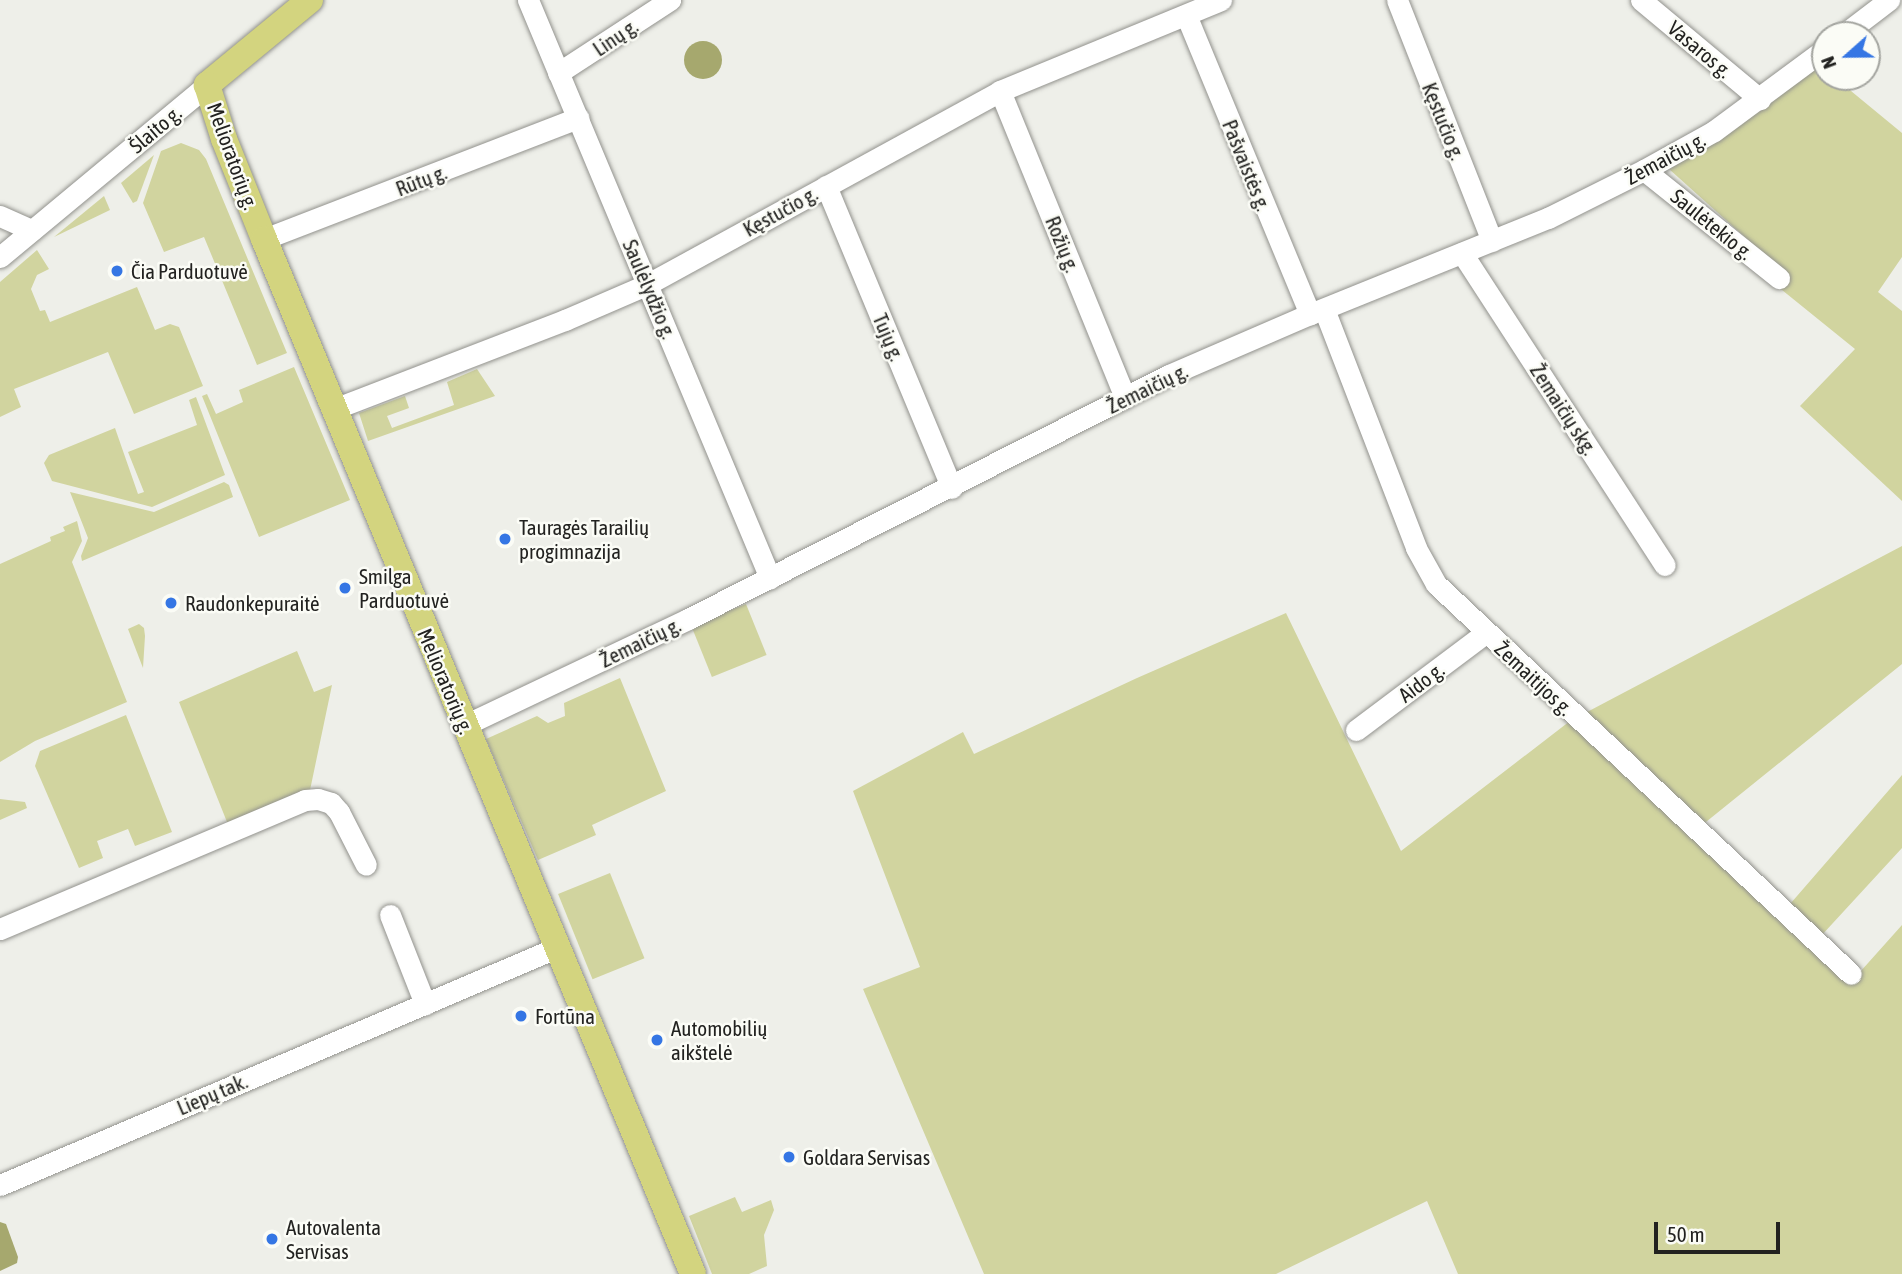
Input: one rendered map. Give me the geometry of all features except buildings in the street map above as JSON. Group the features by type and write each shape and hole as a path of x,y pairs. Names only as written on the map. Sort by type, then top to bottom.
{"main road":[{"name":"Šlaito g.","path":"207,85 310,0"},
{"name":"Melioratorių g.","path":"207,85 224,139 264,239 693,1274"}],"street":[{"name":"Saulėlydžio g.","path":"528,0 769,578"},
{"name":"Linų g.","path":"558,73 670,0"},
{"name":"Kęstučio g.","path":"334,409 565,320 648,284 1000,91 1221,0"},
{"name":"Kęstučio g.","path":"1397,0 1492,241"},
{"name":"Vasaros g.","path":"1641,0 1760,99"},
{"path":"1859,21 1883,1"},
{"name":"Pašvaistės g.","path":"1186,15 1317,311"},
{"name":"Žemaičių g.","path":"465,725 952,488 1125,397 1317,311 1492,241 1644,170 1714,131 1811,60"},
{"name":"Šlaito g.","path":"0,257 207,85"},
{"name":"Rožių g.","path":"1000,91 1125,397"},
{"name":"Rūtų g.","path":"264,239 578,118"},
{"name":"Saulėtekio g.","path":"1644,170 1779,278"},
{"name":"Tujų g.","path":"827,186 952,488"},
{"path":"0,216 32,230"},
{"name":"Žemaičių skg.","path":"1462,253 1665,565"},
{"name":"Žemaitijos g.","path":"1317,311 1422,564 1436,583 1485,633 1851,974"},
{"name":"Aido g.","path":"1356,730 1485,633"},
{"path":"0,929 305,800 331,803 339,812 366,865"},
{"path":"390,915 425,1004"},
{"name":"Liepų tak.","path":"2,1180 558,947"}],"shaded area":[{"path":"703,41 717,46 722,60 717,74 703,79 689,74 684,60 689,46"},
{"path":"1811,71 1811,91 1851,91 1902,133 1902,257 1878,292 1902,311 1902,501 1800,406 1855,349 1777,286 1786,274 1669,169 1723,137"},
{"path":"181,143 199,150 206,159 287,353 257,365 204,237 164,252 143,203 161,151"},
{"path":"154,155 137,201 133,203 121,183"},
{"path":"104,196 110,210 54,237"},
{"path":"37,250 49,269 37,275 31,289 40,311 45,310 50,322 137,287 155,330 170,324 179,327 203,386 134,414 108,352 14,389 21,407 0,417 0,282"},
{"path":"294,367 350,500 259,537 202,396 207,394 216,414 243,402 239,390"},
{"path":"477,369 495,396 368,441 359,413 405,396 409,408 387,416 392,428 454,405 447,382"},
{"path":"196,397 225,475 152,507 52,481 44,463 49,455 115,428 138,494 144,492 128,452 197,425 189,400"},
{"path":"224,482 229,485 233,497 82,561 81,556 88,538 70,492 154,512"},
{"path":"77,521 82,541 72,562 127,702 35,741 0,762 0,564 51,541 50,537 65,531 63,527"},
{"path":"1902,546 1902,664 1696,830 1784,911 1902,775 1902,848 1821,936 1860,972 1902,925 1902,1274 1458,1274 1427,1201 1276,1274 984,1274 863,989 920,967 853,791 963,732 974,754 1137,678 1286,613 1401,851 1570,721"},
{"path":"746,604 767,655 712,677 691,626"},
{"path":"139,624 144,628 145,636 143,668 128,629"},
{"path":"297,651 314,692 332,685 309,795 229,827 179,702"},
{"path":"620,678 666,791 592,825 596,835 538,860 486,739 537,716 548,723 565,716 564,703"},
{"path":"126,715 172,832 135,846 128,829 97,841 103,858 79,868 35,766 40,751"},
{"path":"0,799 25,802 27,808 0,820"},
{"path":"610,873 644,958 593,979 558,894"},
{"path":"735,1197 742,1212 771,1200 774,1210 764,1235 767,1266 749,1274 712,1274 689,1216"},
{"path":"0,1222 6,1224 18,1257 17,1263 0,1271"}],"place":[{"name":"Čia Parduotuvė","path":"117,271"},
{"name":"Tauragės Tarailių progimnazija","path":"505,539"},
{"name":"Smilga Parduotuvė","path":"345,588"},
{"name":"Raudonkepuraitė","path":"171,603"},
{"name":"Fortūna","path":"521,1016"},
{"name":"Automobilių aikštelė","path":"657,1040"},
{"name":"Goldara Servisas","path":"789,1157"},
{"name":"Autovalenta Servisas","path":"272,1239"}]}
